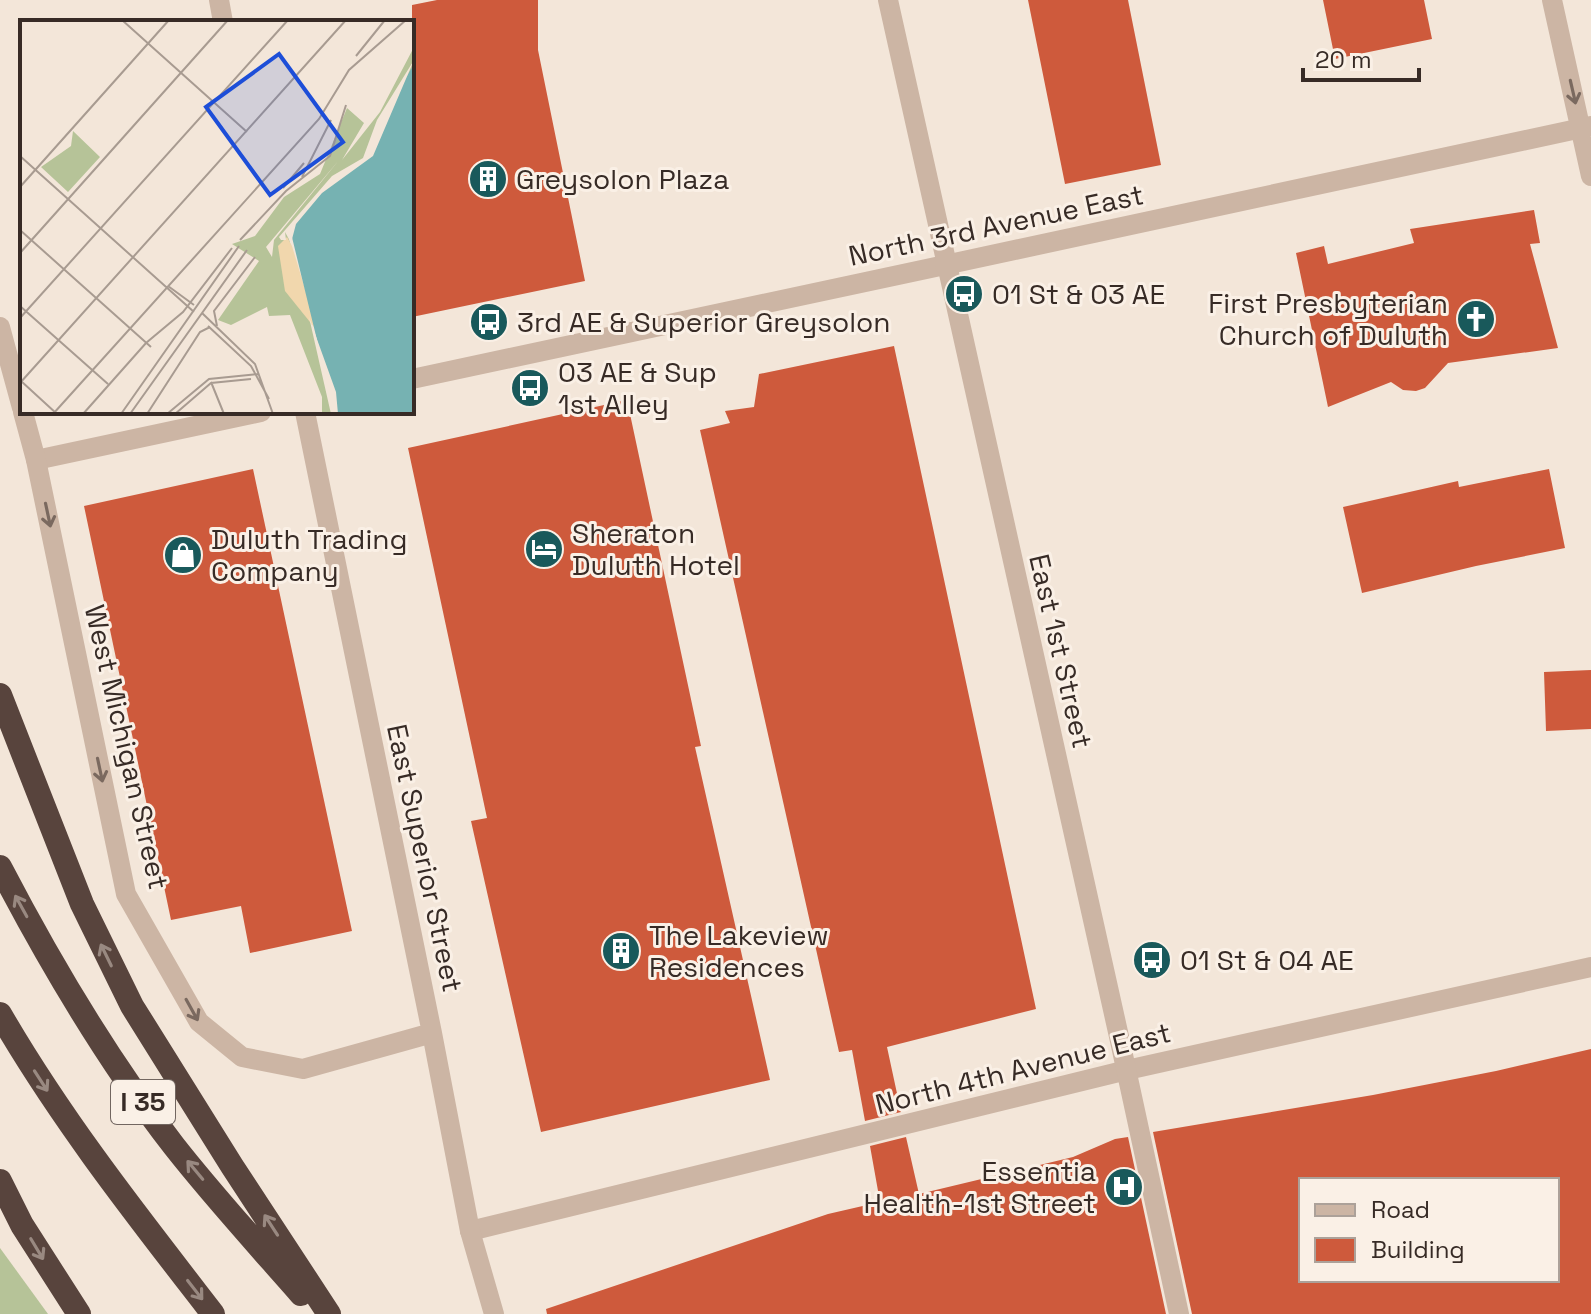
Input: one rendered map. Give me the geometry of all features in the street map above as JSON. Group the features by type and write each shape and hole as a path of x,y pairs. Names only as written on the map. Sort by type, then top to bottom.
{"highway":[{"path":"0,695 82,904 132,1006 329,1314"},
{"name":"I 35","path":"0,867 51,958 150,1114 319,1314"},
{"name":"I 35","path":"0,1014 96,1162 213,1314"},
{"path":"0,1181 30,1238 79,1314"}],"street":[{"path":"219,0 223,20"},
{"name":"East 1st Street","path":"888,0 1179,1314"},
{"path":"1552,0 1586,127 1591,176"},
{"name":"North 3rd Avenue East","path":"414,379 1586,127"},
{"name":"West Michigan Street","path":"0,327 20,399"},
{"name":"West Michigan Street","path":"24,414 126,894 199,1022 242,1057 303,1069 432,1033"},
{"path":"36,460 252,414"},
{"name":"East Superior Street","path":"305,414 470,1231 494,1314"},
{"name":"North 4th Avenue East","path":"470,1231 1127,1070 1591,967"}],"green space":[{"path":"0,1248 48,1314 0,1314"}],"building":[{"name":"Greysolon Plaza","path":"437,0 538,0 538,50 585,281 414,317 412,5"},
{"path":"1028,0 1128,0 1161,165 1065,184"},
{"path":"1323,0 1424,0 1432,39 1335,59"},
{"name":"First Presbyterian Church of Duluth","path":"1534,210 1540,243 1530,244 1558,348 1448,363 1425,388 1403,390 1391,382 1328,407 1296,253 1324,246 1328,264 1414,243 1410,229"},
{"path":"894,346 1036,1009 887,1047 901,1112 865,1121 852,1050 839,1052 700,430 730,423 725,411 754,407 759,374"},
{"path":"627,400 701,746 695,747 770,1080 541,1132 471,821 487,818 408,448"},
{"path":"253,469 352,931 250,953 241,906 171,920 84,506"},
{"path":"1549,469 1565,548 1362,593 1343,507 1458,481 1459,487"},
{"path":"1591,670 1591,729 1546,731 1544,672"},
{"path":"1591,1049 1591,1314 1192,1314 1153,1132 1373,1095"},
{"path":"906,1137 919,1194 1073,1157 1115,1139 1128,1137 1166,1314 547,1314 546,1309 828,1214 880,1202 870,1146"}],"place":[{"name":"Greysolon Plaza","path":"488,179"},
{"name":"01 St & 03 AE","path":"964,294"},
{"name":"First Presbyterian Church of Duluth","path":"1476,319"},
{"name":"3rd AE & Superior Greysolon","path":"489,322"},
{"name":"03 AE & Sup 1st Alley","path":"530,388"},
{"name":"Sheraton Duluth Hotel","path":"544,549"},
{"name":"Duluth Trading Company","path":"183,555"},
{"name":"The Lakeview Residences","path":"621,951"},
{"name":"01 St & 04 AE","path":"1152,960"},
{"name":"Essentia Health-1st Street","path":"1124,1187"}]}
